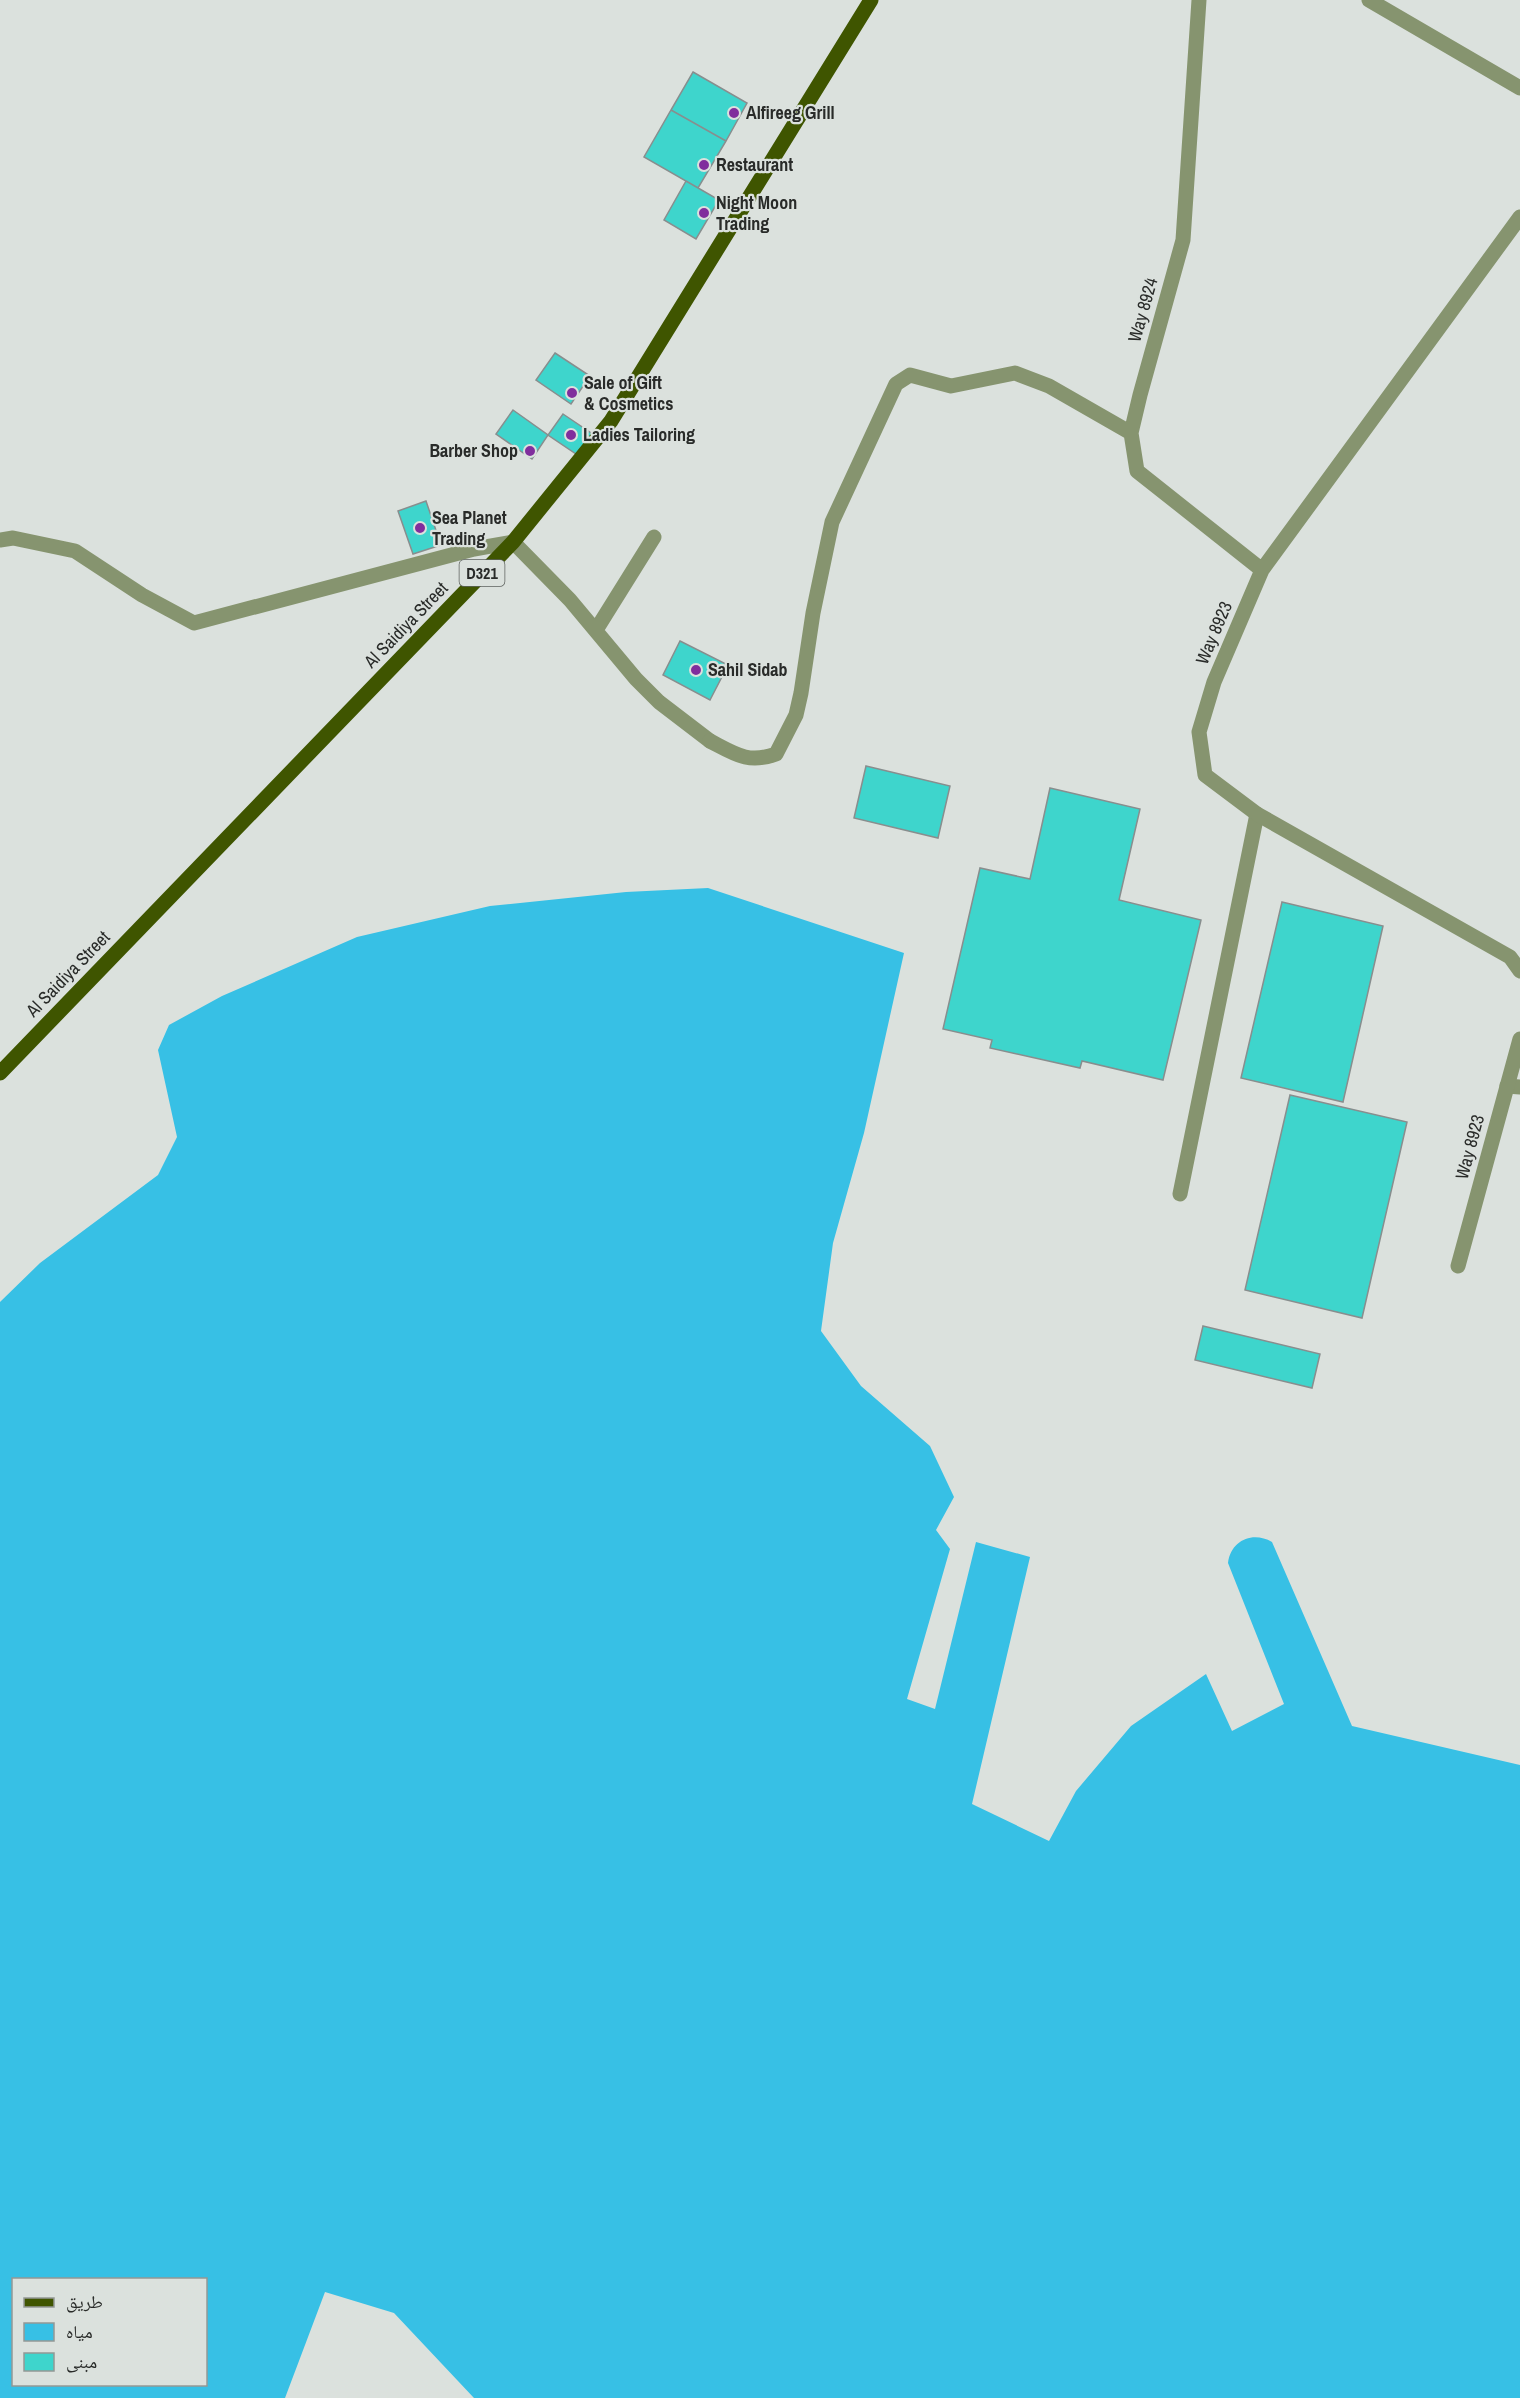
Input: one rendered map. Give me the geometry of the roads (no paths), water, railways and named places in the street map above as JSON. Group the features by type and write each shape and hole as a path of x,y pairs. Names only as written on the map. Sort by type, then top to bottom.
{"main road":[{"name":"Al Saidiya Street","path":"0,1073 513,542 611,421 871,0"}],"street":[{"name":"Way 8924","path":"1199,0 1183,240 1131,433 1137,471 1262,570"},
{"path":"1369,0 1520,88"},
{"name":"Way 8923","path":"1520,217 1262,570 1214,682 1199,732 1205,775 1257,814 1510,957 1520,971"},
{"path":"0,540 13,538 75,551 142,595 194,623 474,549 513,542 597,630 615,656 659,702 710,741 741,757 760,760 776,754 796,715 813,613 832,522 896,384 910,375 951,386 1015,373 1049,386 1131,433"},
{"path":"597,630 654,537"},
{"path":"1180,1194 1257,814"},
{"name":"Way 8923","path":"1458,1266 1513,1087 1520,1039"}],"water":[{"path":"708,888 904,953 864,1133 833,1243 821,1331 861,1386 930,1446 954,1497 936,1530 950,1549 907,1699 935,1709 976,1542 1030,1557 972,1804 1049,1841 1076,1791 1131,1726 1206,1674 1232,1731 1284,1704 1228,1563 1233,1548 1238,1543 1258,1537 1272,1542 1352,1726 1520,1765 1520,2398 474,2398 394,2313 325,2292 285,2398 0,2398 0,1302 40,1263 158,1175 177,1137 158,1050 169,1025 222,996 357,937 490,906 626,892"}],"place":[{"name":"Alfireeg Grill","path":"734,113"},
{"name":"Restaurant","path":"704,165"},
{"name":"Night Moon Trading","path":"704,213"},
{"name":"Sale of Gift & Cosmetics","path":"572,393"},
{"name":"Ladies Tailoring","path":"571,435"},
{"name":"Barber Shop","path":"530,451"},
{"name":"Sea Planet Trading","path":"420,528"},
{"name":"Sahil Sidab","path":"696,670"}]}
